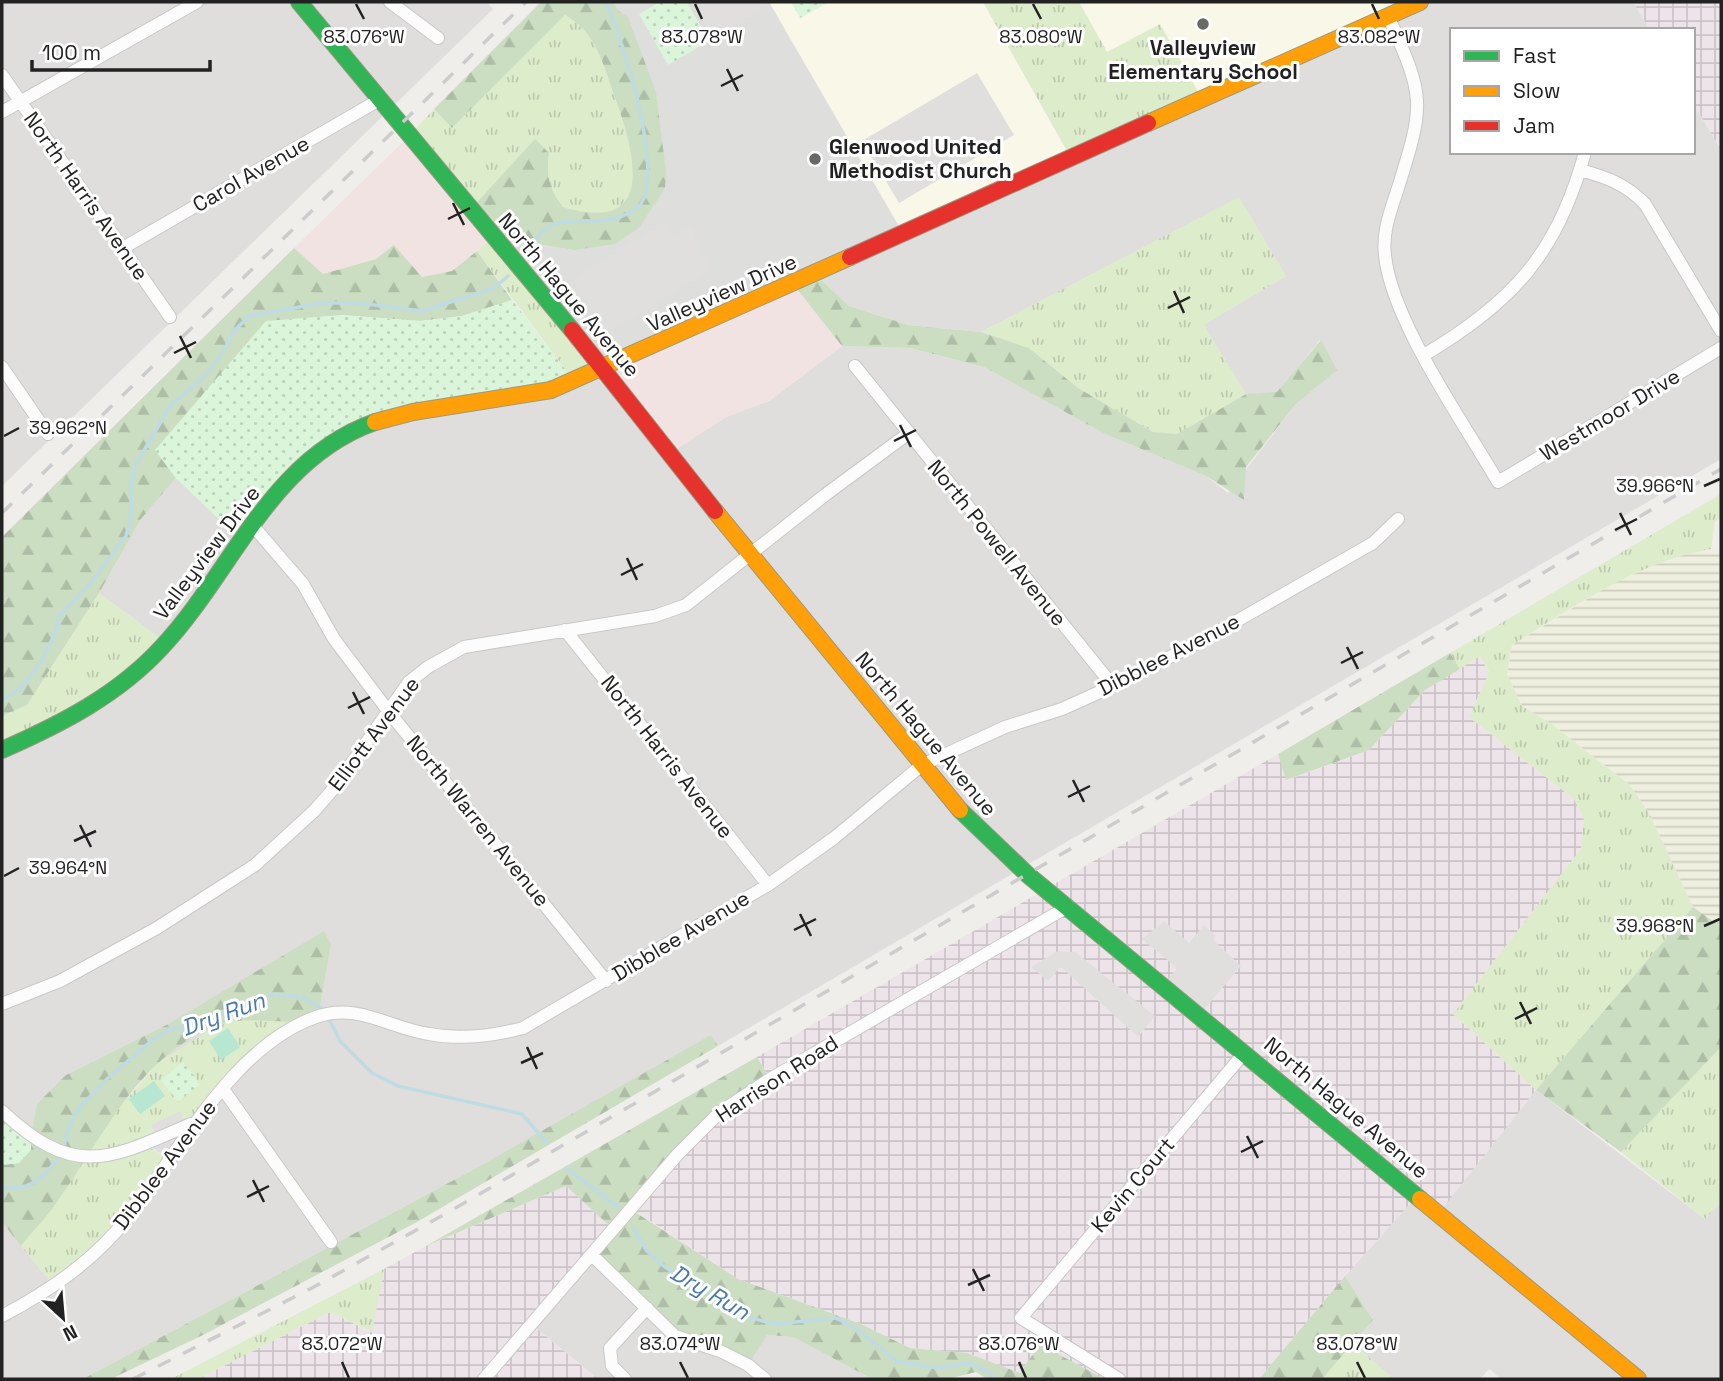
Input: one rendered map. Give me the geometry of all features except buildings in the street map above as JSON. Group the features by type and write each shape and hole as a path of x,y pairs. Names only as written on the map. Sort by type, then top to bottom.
{"main road":[{"name":"North Hague Avenue","path":"299,2 604,369 750,555 974,825 1638,1379"},
{"name":"Valleyview Drive","path":"2,750 75,716 127,682 166,643 253,526 311,458 356,429 399,415 517,399 551,390 604,369 1420,2"}],"street":[{"path":"2,113 197,2"},
{"path":"390,2 438,38"},
{"path":"1388,16 1415,78 1419,118 1385,233 1385,256 1399,307 1424,355 1477,322 1501,303 1521,281 1556,230 1580,170 1584,154"},
{"name":"North Harris Avenue","path":"2,75 170,317"},
{"name":"Carol Avenue","path":"123,248 379,100"},
{"path":"1580,170 1618,182 1633,190 1645,204 1721,331"},
{"name":"Westmoor Drive","path":"1424,355 1498,481 1721,348"},
{"path":"2,366 48,434"},
{"name":"North Powell Avenue","path":"855,366 1113,686"},
{"name":"Elliott Avenue","path":"2,1004 60,981 157,928 255,865 328,795 409,682 428,667 464,647 671,611 700,596 825,495 909,433"},
{"name":"Dibblee Avenue","path":"2,1316 54,1286 106,1242 130,1216 193,1123 274,1041 318,1016 337,1012 360,1013 429,1034 489,1037 523,1028 768,885 834,838 922,765 1006,727 1062,709 1207,638 1373,543 1398,519"},
{"name":"North Warren Avenue","path":"253,526 303,584 334,639 389,712 606,981"},
{"name":"North Harris Avenue","path":"565,630 768,885"},
{"name":"Harrison Road","path":"485,1379 678,1154 720,1112 792,1066 1069,906"},
{"name":"Kevin Court","path":"1119,1379 1021,1318 1245,1052"},
{"path":"223,1090 331,1242"},
{"path":"2,1111 31,1136 64,1151 92,1158 110,1156 147,1145 193,1123"},
{"path":"592,1255 675,1336 720,1351 748,1365 765,1379"},
{"path":"625,1379 612,1366 610,1348 647,1308"}],"shaded area":[{"path":"2,2 486,2 493,9 2,486"},
{"path":"613,2 769,2 904,235 604,369 493,237 574,250 620,12"},
{"path":"692,2 765,2 767,6 713,38"},
{"path":"769,2 983,2 1071,158 904,235"},
{"path":"1079,2 1420,2 1202,99 1107,53"},
{"path":"1420,2 1633,2 1649,28 1450,28 1450,154 1695,154 1695,106 1721,150 1721,459 718,1046 711,1036 478,1167 83,1379 2,1379 2,1222 54,1286 168,1158 147,1145 170,1023 66,1075 31,1136 2,1111 2,750 165,642 99,593 141,519 176,478 242,541 334,441 604,369 670,453 726,417 769,401 842,346 910,348 984,367 1103,433 1206,476 1228,493 1296,404 1336,369 1320,340 1277,393 1246,394 1203,325 1286,276 1239,198 981,332 908,325 849,306 815,274"},
{"path":"1633,2 1721,2 1721,150 1695,106 1695,28 1649,28"},
{"path":"977,73 1014,135 899,203 862,141"},
{"path":"409,136 493,237 452,271 422,277 376,259 323,274 294,248"},
{"path":"666,222 674,236 690,226 710,270 607,333 573,278"},
{"path":"793,284 842,346 769,401 726,417 670,453 604,369"},
{"path":"1480,656 1489,673 1469,717 1574,799 1584,819 1581,849 1453,1014 1536,1090 1438,1214 1417,1196 1345,1276 1259,1379 1104,1379 1040,1345 1020,1373 967,1353 910,1348 861,1324 738,1279 632,1209 678,1154 770,1079 757,1057 1278,754 1287,780 1369,750 1425,690"},
{"path":"1164,921 1189,943 1204,925 1216,936 1213,940 1241,966 1200,1014 1164,985 1177,968 1142,939"},
{"path":"1058,951 1075,952 1155,1016 1138,1037 1061,967 1048,981 1031,967"},
{"path":"1536,1090 1705,1219 1721,1202 1721,1379 1501,1379 1489,1369 1480,1379 1393,1379 1353,1343 1373,1320 1345,1276 1417,1196 1438,1213"},
{"path":"180,1111 187,1126 159,1140 151,1125"},
{"path":"566,1186 613,1229 531,1324 598,1379 198,1379 330,1312 371,1332 384,1269 426,1246"},
{"path":"592,1255 767,1335 793,1337 872,1379 598,1379 531,1324"}],"green space":[{"path":"541,2 613,2 620,12 628,17 656,92 666,172 665,188 639,228 615,244 574,250 493,237 471,209 535,139 549,153 550,182 563,207 593,213 613,210 626,200 632,185 633,166 623,122 598,52 576,22 565,15 452,128 434,109"},
{"path":"660,2 687,2 709,41 668,65 639,14"},
{"path":"791,2 829,2 800,18"},
{"path":"983,2 1079,2 1107,52 1160,24 1202,99 1071,158"},
{"path":"565,15 585,31 598,52 623,122 633,166 632,185 626,200 613,210 593,213 563,207 550,182 549,153 471,209 409,136 434,109 452,128"},
{"path":"1239,197 1286,276 1204,325 1246,394 1177,434 1153,432 1078,388 1029,348 981,332"},
{"path":"493,237 604,369 574,381 477,251"},
{"path":"394,245 422,277 452,271 477,251 512,300 462,316 420,321 341,315 155,450 176,478 141,519 99,593 27,705 2,716 2,537 294,248 323,274 376,259"},
{"path":"815,274 849,306 908,325 981,332 1029,348 1078,388 1153,432 1177,434 1246,394 1277,392 1321,340 1337,370 1296,404 1246,467 1244,500 1206,476 1103,433 984,367 910,348 842,346 793,284"},
{"path":"512,300 574,381 420,412 334,441 242,541 176,478 155,450 266,321 341,315 420,321 462,316"},
{"path":"1721,494 1721,519 1715,521 1711,549 1658,564 1607,587 1512,645 1507,674 1522,706 1554,726 1630,785 1650,815 1693,907 1536,1090 1453,1014 1581,849 1584,819 1574,799 1469,717 1489,672 1480,656 1460,669 1450,653"},
{"path":"1711,549 1721,552 1721,927 1693,907 1650,815 1630,785 1554,726 1522,706 1507,675 1512,645 1615,582 1678,555"},
{"path":"99,593 166,643 144,666 2,750 2,716 27,705"},
{"path":"1450,653 1460,669 1425,690 1369,750 1286,780 1278,754"},
{"path":"1693,907 1721,927 1721,1047 1621,1152 1536,1090"},
{"path":"324,931 331,944 318,1016 306,1020 243,1020 218,1025 190,1039 165,1057 143,1078 124,1102 55,1205 21,1246 2,1222 2,1165 19,1163 31,1136 37,1104 66,1075 170,1023"},
{"path":"243,1019 303,1022 274,1041 193,1123 147,1146 169,1159 130,1216 54,1286 21,1246 55,1205 108,1120 159,1062 216,1026"},
{"path":"228,1028 240,1047 221,1060 209,1041"},
{"path":"711,1035 718,1046 417,1222 203,1335 111,1379 83,1379 478,1167"},
{"path":"1721,1047 1721,1202 1705,1219 1621,1152"},
{"path":"757,1057 770,1079 720,1112 632,1210 738,1279 861,1324 910,1348 967,1353 1020,1373 1040,1344 1104,1379 987,1379 976,1372 948,1379 872,1379 793,1337 767,1335 748,1365 684,1340 592,1255 613,1229 566,1186 426,1246"},
{"path":"183,1062 200,1084 178,1102 161,1080"},
{"path":"154,1081 165,1096 140,1114 129,1099"},
{"path":"2,1111 31,1136 31,1150 19,1163 2,1165"},
{"path":"384,1269 372,1332 330,1312 198,1379 171,1379"},
{"path":"1345,1276 1373,1320 1322,1379 1259,1379"},
{"path":"1353,1343 1393,1379 1322,1379"}],"waterway":[{"path":"530,251 538,236 548,227 560,222 599,221 627,214 639,206 646,188 647,164 638,105 622,44 606,2"},
{"path":"2,700 21,688 41,662 56,631 59,616 91,583 126,536 131,517 131,484 135,466 170,406 205,376 222,354 233,332 249,316 321,303 358,303 422,311 494,288 508,276"},
{"name":"Dry Run","path":"64,1147 67,1132 79,1108 108,1078 155,1038 169,1030 202,1024 237,1005 276,994 302,997 324,1010"},
{"name":"Dry Run","path":"328,1017 340,1041 372,1073 398,1086 522,1114 547,1143"},
{"name":"Dry Run","path":"2,1187 20,1187 36,1181 60,1154"},
{"name":"Dry Run","path":"566,1168 618,1207"},
{"name":"Dry Run","path":"633,1228 647,1251 665,1267 743,1316 775,1324 836,1318 857,1329 896,1361 937,1368 968,1363 987,1371 996,1379"}],"railway":[{"path":"2,513 526,2"},
{"path":"133,1379 312,1288 447,1213 1721,469"}],"traffic: fast":[{"path":"299,2 572,330"},
{"path":"2,750 88,707 127,680 162,647 187,617 280,489 307,462 339,439 375,422"},
{"path":"960,810 1028,875 1420,1199"}],"traffic: slow":[{"path":"1148,123 1420,2"},
{"path":"375,422 413,412 551,390 850,257"},
{"path":"715,511 960,810"},
{"path":"1420,1199 1638,1379"}],"traffic: jam":[{"path":"850,257 1148,123"},
{"path":"572,330 715,511"}],"place":[{"name":"Valleyview Elementary School","path":"1203,24"},
{"name":"Glenwood United Methodist Church","path":"815,159"}]}
